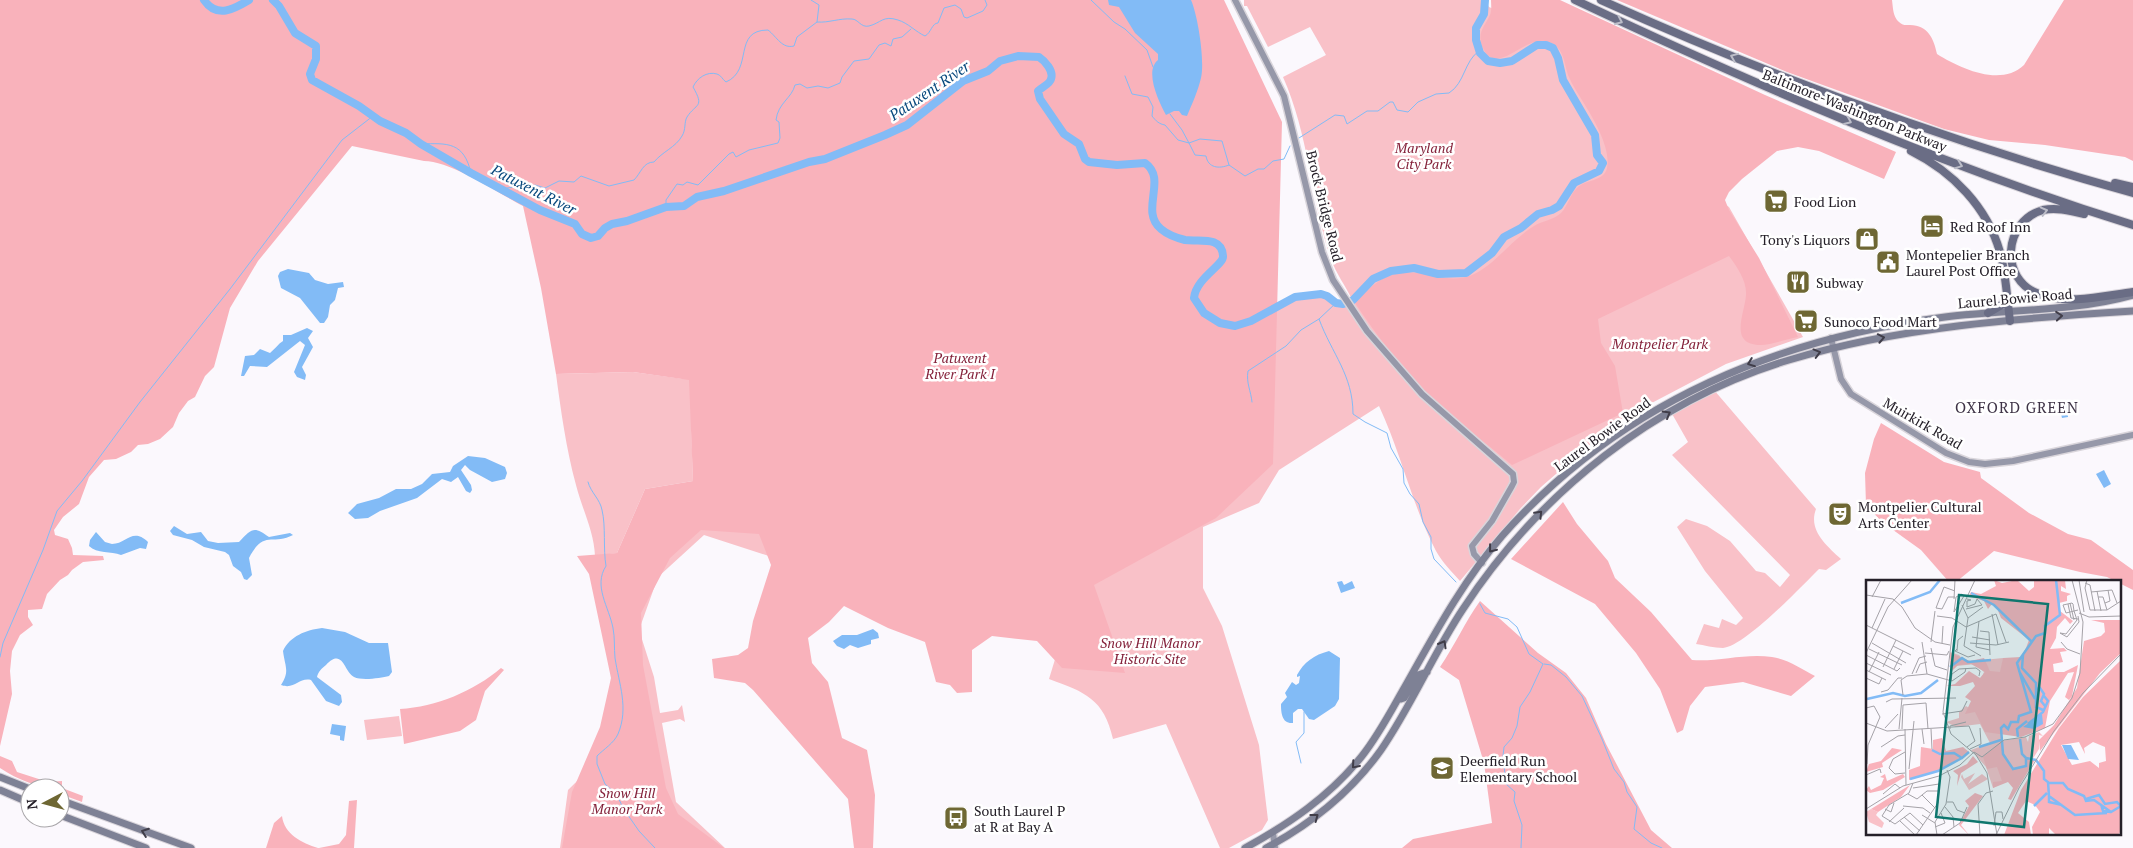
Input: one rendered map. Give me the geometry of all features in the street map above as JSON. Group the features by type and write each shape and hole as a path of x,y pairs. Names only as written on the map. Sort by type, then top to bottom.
{"highway":[{"name":"Baltimore-Washington Parkway","path":"1575,0 1724,69 1865,128 2033,192 2133,227"},
{"name":"Baltimore-Washington Parkway","path":"1601,0 1721,52 1870,110 1977,146 2133,193"},
{"path":"1865,128 1917,154 1943,171 1963,189 1980,209 1993,233 2000,253 2010,321"},
{"path":"2076,176 2133,187"},
{"path":"2133,227 2060,209 2044,210 2033,214 2020,225 2013,239 2010,257 2014,270 2023,284 2032,291 2045,296 2090,298 2133,294"},
{"path":"1988,313 2004,302 2005,280"}],"main road":[{"name":"Laurel Bowie Road","path":"1245,848 1310,808 1342,779 1372,743 1446,615 1503,536 1552,486 1587,456 1633,423 1682,394 1727,373 1765,358 1831,338 1946,317 2091,304 2133,294"},
{"name":"Laurel Bowie Road","path":"1266,848 1274,846 1322,812 1355,782 1389,737 1460,613 1489,573 1537,516 1598,461 1655,422 1708,393 1788,360 1833,348 1885,337 2010,321 2133,311"},
{"path":"1397,701 1404,698 1418,675 1427,672"},
{"path":"0,778 20,785"},
{"path":"0,790 20,798"},
{"path":"70,804 191,848"},
{"path":"70,819 146,848"}],"street":[{"name":"Brock Bridge Road","path":"1235,0 1284,96 1322,252 1330,273 1344,298 1367,331 1422,394 1505,466 1514,478 1512,486 1492,521 1472,546 1474,554 1482,563"},
{"name":"Muirkirk Road","path":"1831,338 1841,379 1851,394 1946,453 1968,462 1985,464 2013,461 2133,435"},
{"path":"1273,832 1274,846"}],"green space":[{"name":"Snow Hill Manor Park","path":"0,0 1224,0 1282,122 1273,464 1216,518 1094,585 1125,673 1062,668 1037,641 992,636 972,650 972,692 957,693 950,685 936,682 925,642 888,628 844,606 829,622 808,638 812,663 828,682 842,738 867,750 875,795 873,848 854,848 848,799 753,690 745,683 714,678 712,659 738,655 748,648 753,621 771,565 759,534 701,530 670,558 641,613 643,665 666,788 678,814 724,848 562,848 572,792 600,727 611,678 589,574 577,556 617,553 645,489 693,481 689,380 633,372 556,374 541,288 523,206 447,166 352,146 258,261 230,308 214,367 205,376 195,397 188,401 179,413 173,427 160,439 148,444 138,445 131,452 116,459 104,460 89,477 79,504 63,517 54,530 55,535 68,539 73,555 103,556 104,560 83,562 60,580 47,594 42,609 28,610 28,617 33,625 20,635 12,651 10,671 12,694 0,746"},
{"name":"Patuxent River Park I","path":"1244,0 1485,0 1489,7 1684,89 1683,176 1729,207 1803,337 1726,364 1606,427 1594,441 1541,487 1520,509 1460,581 1438,555 1413,497 1379,406 1279,470 1259,503 1203,527 1203,588 1222,626 1259,745 1268,820 1262,830 1229,848 1220,848 1166,724 1113,739 1104,715 1091,699 1073,688 1049,679 1060,643 932,609 704,535 658,577 639,630 654,677 660,713 678,710 682,705 685,722 680,719 662,723 676,802 725,848 560,848 568,790 630,729 608,598 707,508 691,420 693,481 645,489 617,553 595,556 592,538 569,457 556,374 633,372 684,379 1273,310 1298,297 1312,294 1326,296 1340,305 1352,300 1331,259 1324,237 1299,122 1283,77 1326,55 1310,27 1268,47 1247,6 1244,6"},
{"path":"1491,0 1560,0 1765,95 1896,152 1884,179 1819,151 1798,147 1777,151 1729,192 1725,200 1729,210 1759,258 1798,337 1760,345 1750,343 1744,339 1741,333 1741,326 1746,290 1741,274 1729,256 1598,319 1601,343 1615,366 1623,413 1512,465 1450,414 1419,385 1372,328 1355,303 1370,288 1393,275 1412,273 1454,279 1466,277 1480,271 1526,231 1561,213 1580,185 1605,173 1608,160 1601,135 1568,75 1563,57 1557,47 1547,41 1536,42 1497,59 1489,56 1482,46 1480,37 1482,29 1491,13"},
{"path":"1617,0 1892,0 1897,20 1903,25 1921,27 1926,30 1932,38 1937,54 1969,70 1993,75 2004,75 2024,65 2064,0 2133,0 2133,161 2125,157 2045,145 1989,140 1944,129 1787,72"},
{"path":"1714,390 1816,509 1814,524 1816,530 1824,543 1841,559 1826,570 1819,569 1758,627 1744,638 1723,648 1696,644 1704,624 1719,628 1722,619 1736,625 1743,618 1705,571 1677,527 1686,519 1707,526 1730,541 1756,571 1765,573 1780,587 1790,575 1672,455 1688,442 1671,412"},
{"path":"1881,423 1944,462 1980,472 1981,478 2029,513 2068,534 2091,540 2133,570 2133,590 2120,584 2120,580 2113,580 1994,551 1958,580 1947,580 1921,550 1882,522 1866,505 1865,473 1874,439"},
{"path":"1563,502 1577,524 1608,561 1615,578 1651,612 1692,660 1752,656 1772,657 1789,662 1815,676 1791,696 1743,682 1705,687 1690,706 1683,730 1677,733 1660,689 1636,653 1595,604 1511,559"},
{"path":"1480,601 1538,653 1566,673 1586,698 1606,744 1651,830 1672,848 1402,848 1413,839 1492,823 1484,763 1459,680 1440,667"},
{"path":"501,668 504,670 485,691 476,720 460,731 404,744 400,709 427,705 467,691"},
{"path":"399,716 402,736 367,740 364,720"},
{"path":"0,756 12,761 17,772 36,778 20,779 0,768"},
{"path":"70,791 83,796 82,802 70,798"},
{"path":"357,800 354,848 319,848 339,844 346,835 349,801"},
{"path":"282,816 283,822 290,833 318,848 266,848 274,823"}],"water":[{"path":"1108,0 1191,0 1200,39 1202,70 1198,88 1187,116 1182,115 1179,111 1166,115 1154,87 1152,71 1158,60 1158,54 1135,33 1119,7 1109,5"},
{"path":"288,269 309,273 315,280 328,284 343,282 344,287 338,288 335,300 330,305 328,317 324,323 320,323 300,298 281,288 278,276 280,272"},
{"path":"307,328 313,331 308,338 313,347 302,367 306,375 305,380 297,377 294,372 305,345 300,341 267,367 250,366 244,376 241,376 245,356 254,355 260,349 270,353 283,341 283,335 291,335"},
{"path":"2075,402 2077,409 2068,411 2068,417 2062,418 2059,406"},
{"path":"468,456 485,458 505,467 507,473 505,479 492,482 470,470 465,465 461,470 471,485 472,490 470,493 466,491 458,477 451,482 442,479 417,498 380,511 368,518 355,519 348,513 357,504 379,498 396,489 411,489 422,484 432,474 450,472 453,466"},
{"path":"2104,470 2111,484 2104,488 2096,474"},
{"path":"174,526 187,534 201,532 208,541 218,543 239,542 253,530 260,531 269,537 290,533 293,535 286,538 264,541 259,544 249,558 252,575 247,580 233,566 229,555 225,552 204,547 192,540 173,535 170,531"},
{"path":"96,532 105,542 112,544 134,536 138,536 148,542 146,549 140,548 121,555 100,551 89,546 90,540"},
{"path":"1342,581 1344,585 1352,581 1355,588 1341,593 1337,582"},
{"path":"322,628 345,632 369,643 388,643 392,672 389,676 381,678 357,678 351,674 343,662 336,659 332,660 320,670 317,677 341,695 342,702 339,706 326,701 311,680 303,680 290,686 281,685 286,672 283,651 286,646 299,635 310,630"},
{"path":"873,629 878,633 879,638 871,640 871,644 858,648 850,645 844,649 837,646 833,641 842,635 857,635"},
{"path":"1329,651 1340,658 1339,699 1335,706 1314,720 1309,719 1302,709 1298,709 1293,713 1293,723 1286,722 1281,707 1281,704 1287,697 1285,693 1292,682 1296,685 1299,683 1300,676 1297,677 1297,675 1306,663 1314,657"},
{"path":"332,724 346,726 344,741 340,740 340,736 330,734"}],"waterway":[{"name":"Patuxent River","path":"204,0 209,6 220,11 232,9 249,0"},
{"name":"Patuxent River","path":"273,0 279,6 295,33 316,46 316,59 310,74 312,80 359,106 380,121 406,133 421,144 471,173 540,210 575,224 582,234 591,238 598,236 605,228 612,224 627,221 666,207 684,206 697,197 724,191 809,162 825,159 885,135 907,125 963,81 988,71 1000,61 1018,56 1039,57 1048,66 1052,76 1050,81 1038,91 1040,99 1064,134 1079,144 1085,159 1089,162 1117,165 1145,163 1151,170 1154,178 1152,213 1155,222 1161,229 1170,235 1182,239 1214,242 1222,249 1222,260 1204,278 1194,298 1204,313 1220,323 1235,326 1251,321 1295,297 1321,294 1336,303 1343,304 1353,300 1373,279 1391,271 1414,268 1438,274 1466,273 1492,253 1504,237 1521,228 1538,214 1559,206 1574,183 1599,171 1603,163 1597,155 1595,135 1563,80 1558,58 1553,48 1546,45 1537,45 1512,61 1500,63 1488,61 1480,53 1476,40 1476,28 1484,14 1485,0"},
{"path":"811,0 819,5 817,22"},
{"path":"502,189 524,185 529,188 535,185 545,188 559,181 574,182 581,176 609,186 634,180 647,164 654,162 682,136 687,117 699,102 693,87 697,81 703,76 713,73 726,82 734,76 739,69 746,43 750,36 757,32 768,30 786,46 794,46 797,37 817,22 852,19 866,26 889,18 902,21 925,36 938,23 944,8 955,5 961,9 964,17 967,18 983,11 987,5 985,0"},
{"path":"1091,0 1147,50 1153,67"},
{"path":"666,207 666,200 677,184 683,185 687,182 698,185 729,154 733,152 736,157 749,150 778,143 780,138 779,122 776,120 777,114 795,85 800,84 807,88 818,86 828,88 840,83 842,77 854,61 869,59 879,45 885,43 891,46 893,39 902,37 911,29"},
{"path":"1299,138 1335,115 1344,116 1347,124 1367,111 1378,111 1390,102 1393,102 1397,110 1408,112 1418,102 1436,94 1449,93 1458,84 1470,60 1479,51"},
{"path":"1125,76 1132,94 1148,97 1153,107 1152,116 1159,123 1165,125 1178,140 1189,143 1195,155 1206,156 1209,163 1214,166 1229,165 1245,176 1258,169 1264,169 1273,161 1284,159 1290,146"},
{"path":"1170,114 1189,143 1200,139 1222,141 1229,165"},
{"path":"0,657 3,643 43,550 57,511 82,481 140,402 230,289 342,140 373,116"},
{"path":"421,144 453,146 464,155 471,173"},
{"path":"1336,303 1319,319 1346,376 1350,388 1353,414 1387,433 1391,448 1403,469 1404,483 1410,494 1419,504 1423,522 1431,537 1431,549 1434,559 1456,582"},
{"path":"1252,402 1248,383 1248,371 1286,346 1301,330 1319,319"},
{"path":"588,482 601,506 603,516 606,566 602,574 601,589 613,628 615,658 623,705 623,715 618,734 597,756 597,764 605,784 617,795 623,808 639,831 655,848"},
{"path":"1480,604 1485,613 1508,619 1517,627 1529,654 1543,664 1530,692 1520,707 1517,726 1512,738 1504,747 1506,784 1515,792 1514,801 1522,825 1521,848"},
{"path":"1544,664 1551,665 1566,677 1582,696 1614,769 1624,782 1627,792 1637,807 1634,829 1651,843 1662,848"},
{"path":"1301,763 1296,742 1304,733 1304,712"}],"place":[{"name":"Food Lion","path":"1776,201"},
{"name":"Red Roof Inn","path":"1932,226"},
{"name":"Tony's Liquors","path":"1867,239"},
{"name":"Montepelier Branch Laurel Post Office","path":"1888,262"},
{"name":"Subway","path":"1798,282"},
{"name":"Sunoco Food Mart","path":"1806,321"},
{"name":"Montpelier Cultural Arts Center","path":"1840,514"},
{"name":"Deerfield Run Elementary School","path":"1442,768"},
{"name":"South Laurel P at R at Bay A","path":"956,818"}],"district":[{"name":"OXFORD GREEN","path":"2017,407"}],"park label":[{"name":"Maryland City Park","path":"1424,156"},
{"name":"Montpelier Park","path":"1660,343"},
{"name":"Snow Hill Manor Historic Site","path":"1150,650"}]}
